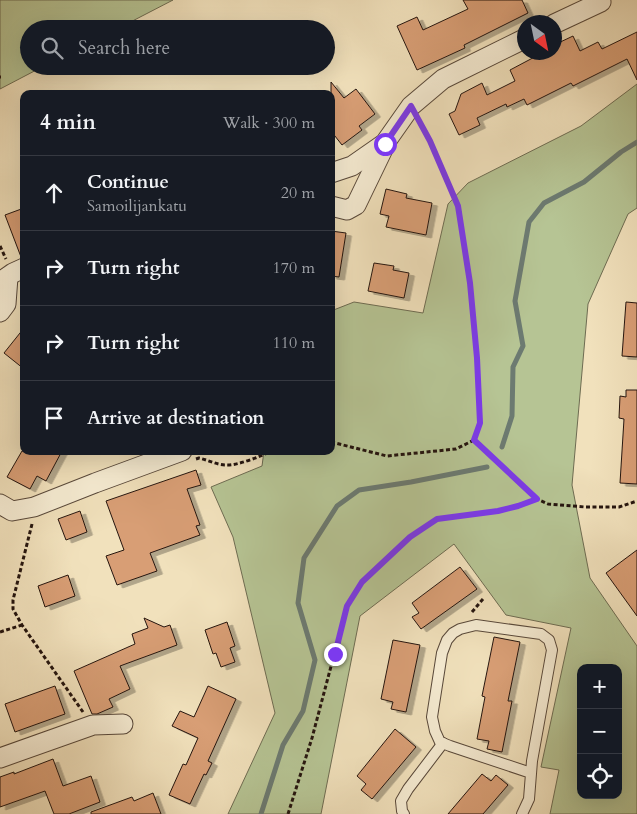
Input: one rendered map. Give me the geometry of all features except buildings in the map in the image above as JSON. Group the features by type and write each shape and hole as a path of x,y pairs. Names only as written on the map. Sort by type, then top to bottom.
{"street":[{"path":"562,20 601,2"},
{"path":"335,207 347,210 356,205 385,144 411,106 443,79 517,42"},
{"path":"335,172 352,166 385,144"},
{"path":"0,312 6,304 10,276"},
{"path":"0,504 12,511 34,506 171,455"},
{"path":"0,758 93,725 123,724"}],"lane":[{"path":"522,814 529,799 532,761 552,650 549,640 541,634 476,625 453,633 447,640 442,653 432,717 440,742 531,773"},
{"path":"404,814 401,801 408,788 443,743"}],"path":[{"path":"335,443 387,456 456,449 474,440 480,423 477,358 470,283 458,206 430,141 411,106"},
{"path":"474,440 537,499 548,504 619,507 637,501"},
{"path":"245,461 261,455"},
{"path":"288,814 312,738 347,606 362,582 410,537 437,519 498,511 537,499"},
{"path":"34,506 34,518 13,600 14,609 22,625 93,725"},
{"path":"0,632 22,625"}],"green space":[{"path":"0,0 173,0 134,20 20,20 20,75 27,75 0,89"},
{"path":"637,84 637,208 628,214 588,304 572,485 590,578 637,646 637,814 550,814 559,770 541,767 571,628 506,615 454,544 360,616 321,814 228,814 275,713 233,537 211,487 262,466 263,455 335,455 335,309 354,302 423,313 448,204 468,183 581,126"}],"waterway":[{"path":"502,447 512,416 513,367 523,346 515,301 529,222 544,203 584,182 621,152 637,142"},
{"path":"261,814 283,745 303,711 315,660 298,603 304,558 337,506 359,490 487,467"}],"route":[{"path":"335,654 347,606 362,582 410,537 437,519 498,511 537,499 474,440 480,423 477,358 470,283 458,206 430,141 411,106 385,144"}]}
